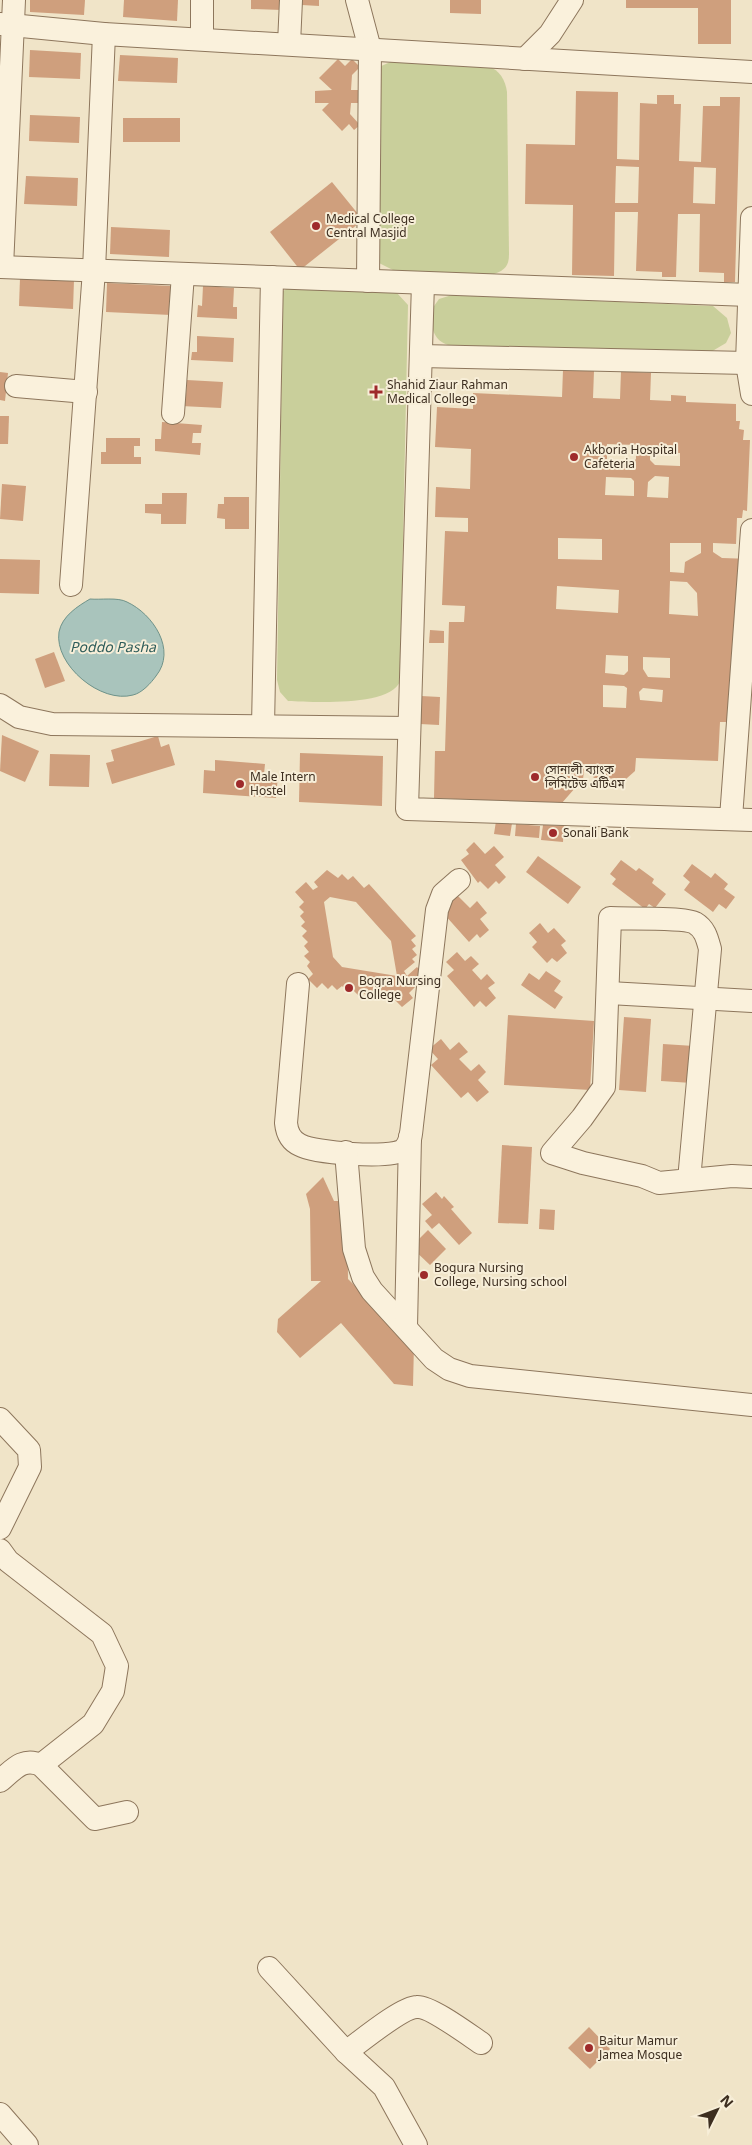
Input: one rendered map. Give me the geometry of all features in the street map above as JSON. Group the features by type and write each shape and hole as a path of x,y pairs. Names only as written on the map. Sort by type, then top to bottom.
{"street":[{"path":"14,0 6,25 1,267 423,283 750,305"},
{"path":"202,0 202,31"},
{"path":"289,44 291,0"},
{"path":"357,0 370,49 368,281"},
{"path":"525,58 550,34 572,0"},
{"path":"6,25 104,34 752,72"},
{"path":"72,585 94,270 104,34"},
{"path":"752,218 749,353 752,394"},
{"path":"173,413 183,274"},
{"path":"263,726 272,277"},
{"path":"423,283 407,808 742,819 752,530"},
{"path":"421,356 749,353"},
{"path":"16,386 86,392"},
{"path":"0,705 19,717 52,724 409,728"},
{"path":"406,1327 410,1137 437,910 443,894 459,880"},
{"path":"689,1180 710,949 708,939 704,931 697,924 680,920 610,918 609,994 604,1087 582,1118 552,1153 583,1163 642,1176 659,1183 752,1177"},
{"path":"298,984 287,1131 294,1142 305,1148 394,1154 406,1147 410,1137"},
{"path":"609,994 752,1001"},
{"path":"346,1152 357,1264 369,1288 438,1362 469,1376 752,1405"},
{"path":"0,1419 29,1450 30,1466 0,1528"},
{"path":"0,1550 8,1561 102,1634 118,1666 113,1691 93,1724 41,1765"},
{"path":"0,1781 24,1761 32,1761 41,1765 95,1819 127,1812"},
{"path":"269,1968 346,2052 384,2086 416,2145"},
{"path":"346,2052 405,2010 418,2006 438,2015 481,2043"},
{"path":"0,2114 27,2145"}],"green space":[{"path":"395,60 488,66 499,73 505,83 507,92 509,254 507,265 504,269 494,274 395,271 379,263 379,67"},
{"path":"290,287 397,293 408,305 400,681 394,689 367,699 332,702 288,701 280,692 277,680 283,291"},
{"path":"452,295 713,306 727,318 731,333 726,343 709,353 448,345 435,335 432,325 432,309 439,299"}],"water":[{"name":"Poddo Pasha","path":"90,599 114,599 127,602 145,615 159,634 163,644 162,666 152,682 136,694 120,696 107,694 94,688 72,669 64,657 59,645 59,632 63,621 71,612"}],"building":[{"path":"30,0 85,0 84,15 30,12"},
{"path":"124,0 178,0 177,21 123,17"},
{"path":"251,0 283,0 282,10 251,9"},
{"path":"302,0 319,0 319,6 302,5"},
{"path":"450,0 481,0 481,14 450,13"},
{"path":"626,0 731,0 731,44 698,44 698,8 626,8"},
{"path":"30,50 81,53 80,79 29,77"},
{"path":"120,55 178,58 177,83 118,81"},
{"path":"338,59 345,66 352,59 360,67 352,75 351,90 361,90 362,103 351,103 350,114 360,125 354,130 349,124 342,131 322,110 329,103 315,103 315,91 332,90 319,78"},
{"path":"576,91 618,92 617,159 639,160 640,103 657,104 657,95 674,95 674,104 681,104 679,161 701,162 703,106 720,106 720,97 740,97 735,282 724,282 724,273 699,272 700,214 678,214 676,277 662,277 662,272 636,271 638,212 615,212 614,276 572,275 573,205 525,204 526,144 575,145","holes":["616,166 639,167 638,203 615,203","694,167 716,168 715,204 693,203"]},
{"path":"30,115 80,117 79,143 29,141"},
{"path":"123,118 180,118 180,142 123,142"},
{"path":"26,176 78,178 77,206 24,204"},
{"name":"Medical College Central Masjid","path":"332,182 363,220 300,270 270,232"},
{"path":"111,227 170,230 169,257 110,254"},
{"path":"20,278 74,280 73,309 19,306"},
{"path":"107,283 172,286 171,315 106,312"},
{"path":"203,286 234,288 233,307 237,307 237,319 197,317 198,305 202,306"},
{"path":"197,336 234,338 233,362 191,360 192,352 197,352"},
{"path":"563,370 594,371 593,398 620,399 621,371 651,373 650,400 671,401 671,395 686,396 686,402 736,404 736,421 740,421 739,429 744,430 743,440 750,440 747,511 743,510 742,518 737,518 736,544 713,543 713,552 722,558 752,559 737,722 720,722 718,761 636,758 635,771 626,779 594,778 588,771 584,771 583,779 561,804 434,798 435,751 445,751 449,622 464,622 465,606 442,605 445,531 468,532 468,518 435,517 436,487 470,489 471,449 435,447 437,407 473,409 473,393 562,397","holes":["607,444 636,445 636,459 631,464 607,463","650,452 680,453 680,466 655,465 650,460","655,476 669,477 668,498 647,497 648,482","606,477 631,478 634,481 634,496 605,495","558,538 602,539 602,560 558,559","670,543 701,543 701,553 685,562 684,573 670,572","670,581 687,582 697,593 698,616 669,614","557,586 619,590 618,613 556,609","606,655 628,656 628,671 624,675 605,673","643,657 670,658 670,678 648,677 643,669","603,685 624,686 627,688 626,708 603,707","643,688 663,690 662,702 640,700 639,692"]},
{"path":"0,372 8,373 5,401 0,400"},
{"path":"187,380 223,382 221,408 181,406 181,395 186,395"},
{"path":"0,416 9,416 8,444 0,444"},
{"path":"162,422 202,425 201,433 193,433 192,443 201,443 200,455 155,451 155,439 161,439"},
{"path":"106,438 140,438 140,446 134,446 134,457 141,457 141,464 101,464 101,452 106,452"},
{"path":"2,484 26,486 23,521 0,519"},
{"path":"162,493 187,493 186,524 161,524 161,514 145,513 145,504 162,504"},
{"path":"224,497 249,497 249,529 225,529 225,519 217,518 218,504 224,504"},
{"path":"0,559 40,560 39,594 0,593"},
{"path":"430,630 444,631 444,643 429,643"},
{"path":"54,652 65,681 45,688 35,659"},
{"path":"421,696 440,697 439,725 420,724"},
{"path":"2,735 39,751 25,782 0,771"},
{"path":"158,736 161,747 169,744 175,765 112,784 106,763 114,761 111,750"},
{"path":"300,753 383,756 382,806 299,802"},
{"path":"50,754 90,755 89,787 49,786"},
{"name":"Male Intern Hostel","path":"215,760 265,764 264,774 278,775 276,798 203,793 204,770 215,771"},
{"path":"496,821 512,823 510,836 494,834"},
{"path":"516,824 540,826 539,838 515,836"},
{"name":"Sonali Bank","path":"543,825 564,826 563,842 541,840"},
{"path":"474,842 485,854 494,846 504,857 495,865 506,877 499,884 496,881 488,889 480,881 478,883 461,860 469,854 466,850"},
{"path":"538,856 581,887 568,904 526,872"},
{"path":"621,860 636,871 639,868 654,879 652,883 666,894 655,908 649,904 645,909 612,884 616,879 610,874"},
{"path":"692,864 711,878 715,873 728,884 724,889 735,897 726,909 719,904 713,912 684,890 690,882 683,876"},
{"path":"327,870 338,878 342,874 348,880 353,876 364,888 369,884 416,936 411,940 416,946 412,949 417,955 412,959 415,962 404,971 407,976 417,967 424,975 413,985 415,987 409,993 413,998 402,1007 392,997 388,1002 382,995 378,1000 372,994 368,998 362,991 358,995 352,989 348,992 342,986 337,990 332,985 328,989 322,983 317,988 308,979 313,974 307,966 310,962 304,956 309,952 304,946 308,942 302,936 307,931 301,926 305,922 300,916 304,912 299,907 304,902 295,892 306,882 313,890 318,887 314,882","holes":["330,897 356,902 391,941 397,976 342,967 333,957 324,902"]},
{"path":"457,895 470,908 477,901 487,913 480,919 489,930 480,938 477,934 469,942 444,914 445,906"},
{"path":"540,923 548,933 554,928 566,941 561,945 567,953 557,962 552,958 547,963 532,947 537,942 529,933"},
{"path":"457,952 465,961 471,956 479,964 472,970 481,980 487,974 495,983 488,988 496,998 486,1007 480,1001 474,1007 447,976 454,970 446,962"},
{"path":"546,971 561,981 554,991 563,997 555,1009 521,985 529,973 539,980"},
{"path":"508,1015 594,1021 590,1090 504,1085"},
{"path":"624,1017 651,1019 646,1092 619,1090"},
{"path":"441,1039 450,1050 459,1042 468,1052 459,1059 471,1071 479,1064 486,1072 478,1080 489,1092 477,1102 468,1092 461,1098 431,1065 438,1059 429,1049"},
{"path":"663,1044 694,1046 692,1083 661,1081"},
{"path":"502,1145 532,1147 528,1224 498,1223"},
{"path":"323,1177 334,1201 347,1201 348,1279 414,1344 413,1386 394,1384 341,1323 300,1358 277,1332 278,1319 321,1281 311,1281 310,1209 306,1194"},
{"path":"436,1192 442,1199 444,1196 454,1207 451,1209 472,1233 459,1245 439,1223 432,1229 425,1221 432,1215 422,1204"},
{"path":"540,1209 555,1210 554,1230 539,1229"},
{"path":"428,1230 446,1249 430,1265 411,1247"},
{"name":"Baitur Mamur Jamea Mosque","path":"589,2027 610,2049 590,2069 568,2048"}],"place":[{"name":"Medical College Central Masjid","path":"316,226"},
{"name":"Shahid Ziaur Rahman Medical College","path":"376,392"},
{"name":"Akboria Hospital Cafeteria","path":"574,457"},
{"name":"সোনালী ব্যাংক লিমিটেড এটিএম","path":"535,777"},
{"name":"Male Intern Hostel","path":"240,784"},
{"name":"Sonali Bank","path":"553,833"},
{"name":"Bogra Nursing College","path":"349,988"},
{"name":"Bogura Nursing College, Nursing school","path":"424,1275"},
{"name":"Baitur Mamur Jamea Mosque","path":"589,2048"}]}
